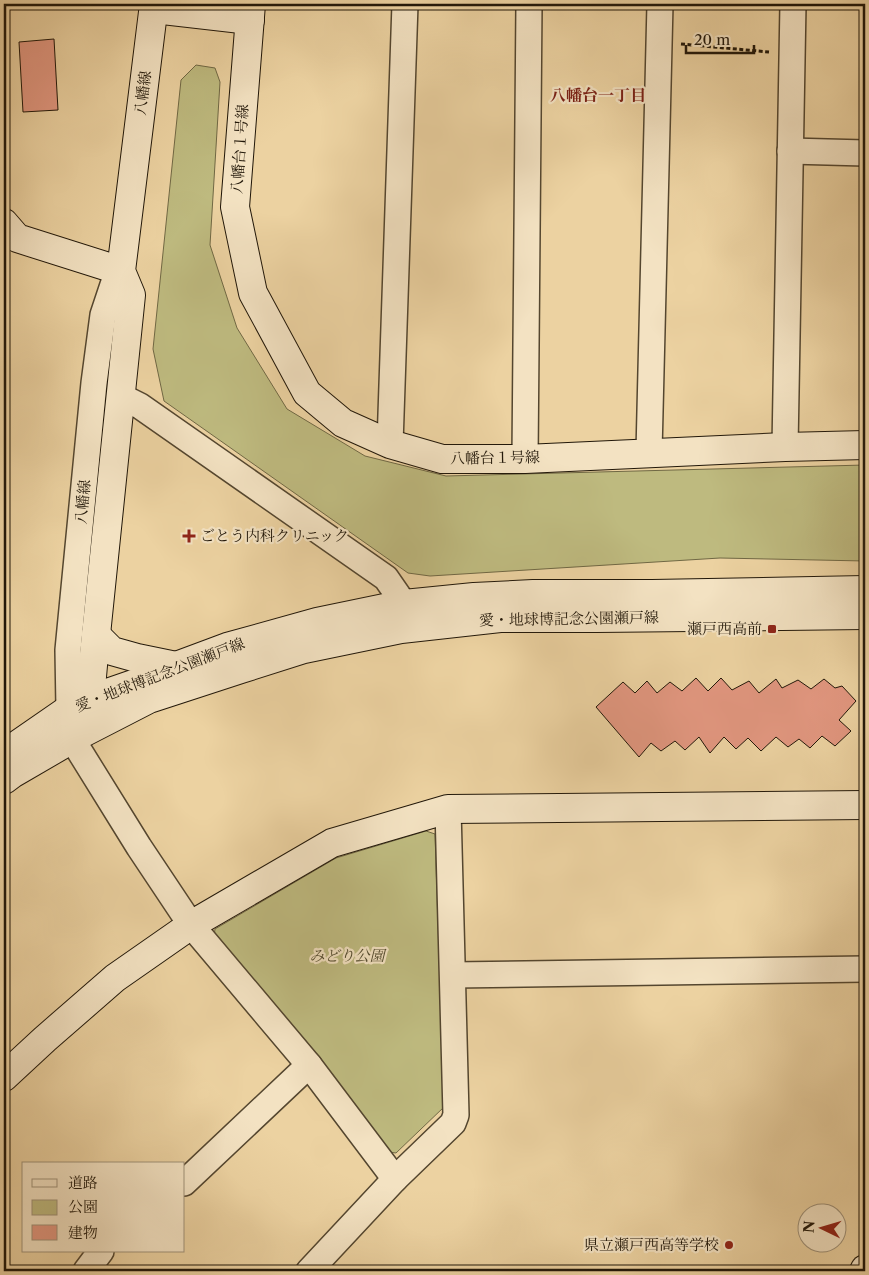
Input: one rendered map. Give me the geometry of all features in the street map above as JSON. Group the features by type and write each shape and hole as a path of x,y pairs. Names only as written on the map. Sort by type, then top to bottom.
{"street":[{"path":"390,444 404,4"},
{"path":"525,459 529,4"},
{"path":"785,447 793,4"},
{"path":"154,6 250,12"},
{"name":"八幡線","path":"82,734 80,704 68,650 94,383 103,315 114,282 121,272 154,6"},
{"path":"650,452 660,6"},
{"name":"八幡台１号線","path":"250,12 235,206 253,293 307,393 343,423 390,444 442,459 525,459 650,452 865,445"},
{"path":"790,151 865,153"},
{"path":"4,223 17,238 121,272"},
{"name":"八幡線","path":"80,704 96,635 130,295 121,272"},
{"path":"120,396 140,406 386,578 404,604"},
{"name":"愛・地球博記念公園瀬戸線","path":"4,754 80,704 146,680 176,666 226,647 317,622 404,604 474,597 534,594 865,590"},
{"name":"愛・地球博記念公園瀬戸線","path":"4,780 82,734 149,699 241,668 304,650 401,630 500,618 865,615"},
{"path":"96,635 112,650 137,658 176,666"},
{"path":"82,734 139,847 191,926 308,1065 396,1179"},
{"path":"4,1077 44,1038 115,978 191,926 332,843 448,809 865,805"},
{"path":"309,1271 396,1179 454,1124 456,1115 448,809"},
{"path":"453,975 865,969"},
{"path":"185,1182 308,1065"},
{"path":"86,1271 100,1252"}],"path":[{"path":"576,4 660,6"},
{"path":"658,42 792,54"}],"green space":[{"path":"196,65 215,68 220,82 210,245 237,328 287,409 365,456 446,476 865,465 865,561 720,558 430,576 408,573 164,401 153,349 181,80"},
{"name":"みどり公園","path":"426,831 435,834 444,1107 396,1153 389,1152 214,937 215,929 336,858"}],"building":[{"path":"54,39 58,110 23,112 19,42"},
{"path":"696,678 708,691 721,678 732,690 749,681 759,693 776,679 782,688 798,680 811,689 824,679 835,688 842,686 856,701 839,720 851,731 835,746 822,736 810,748 799,739 788,747 776,737 761,751 748,738 736,749 724,737 710,753 699,737 685,750 675,741 661,751 651,743 639,757 596,707 623,682 635,693 647,681 657,693 670,682 682,691"}],"place":[{"name":"ごとう内科クリニック","path":"189,536"},
{"name":"瀬戸西高前","path":"772,629"},
{"name":"県立瀬戸西高等学校","path":"729,1245"}],"district":[{"name":"八幡台一丁目","path":"598,95"}]}
